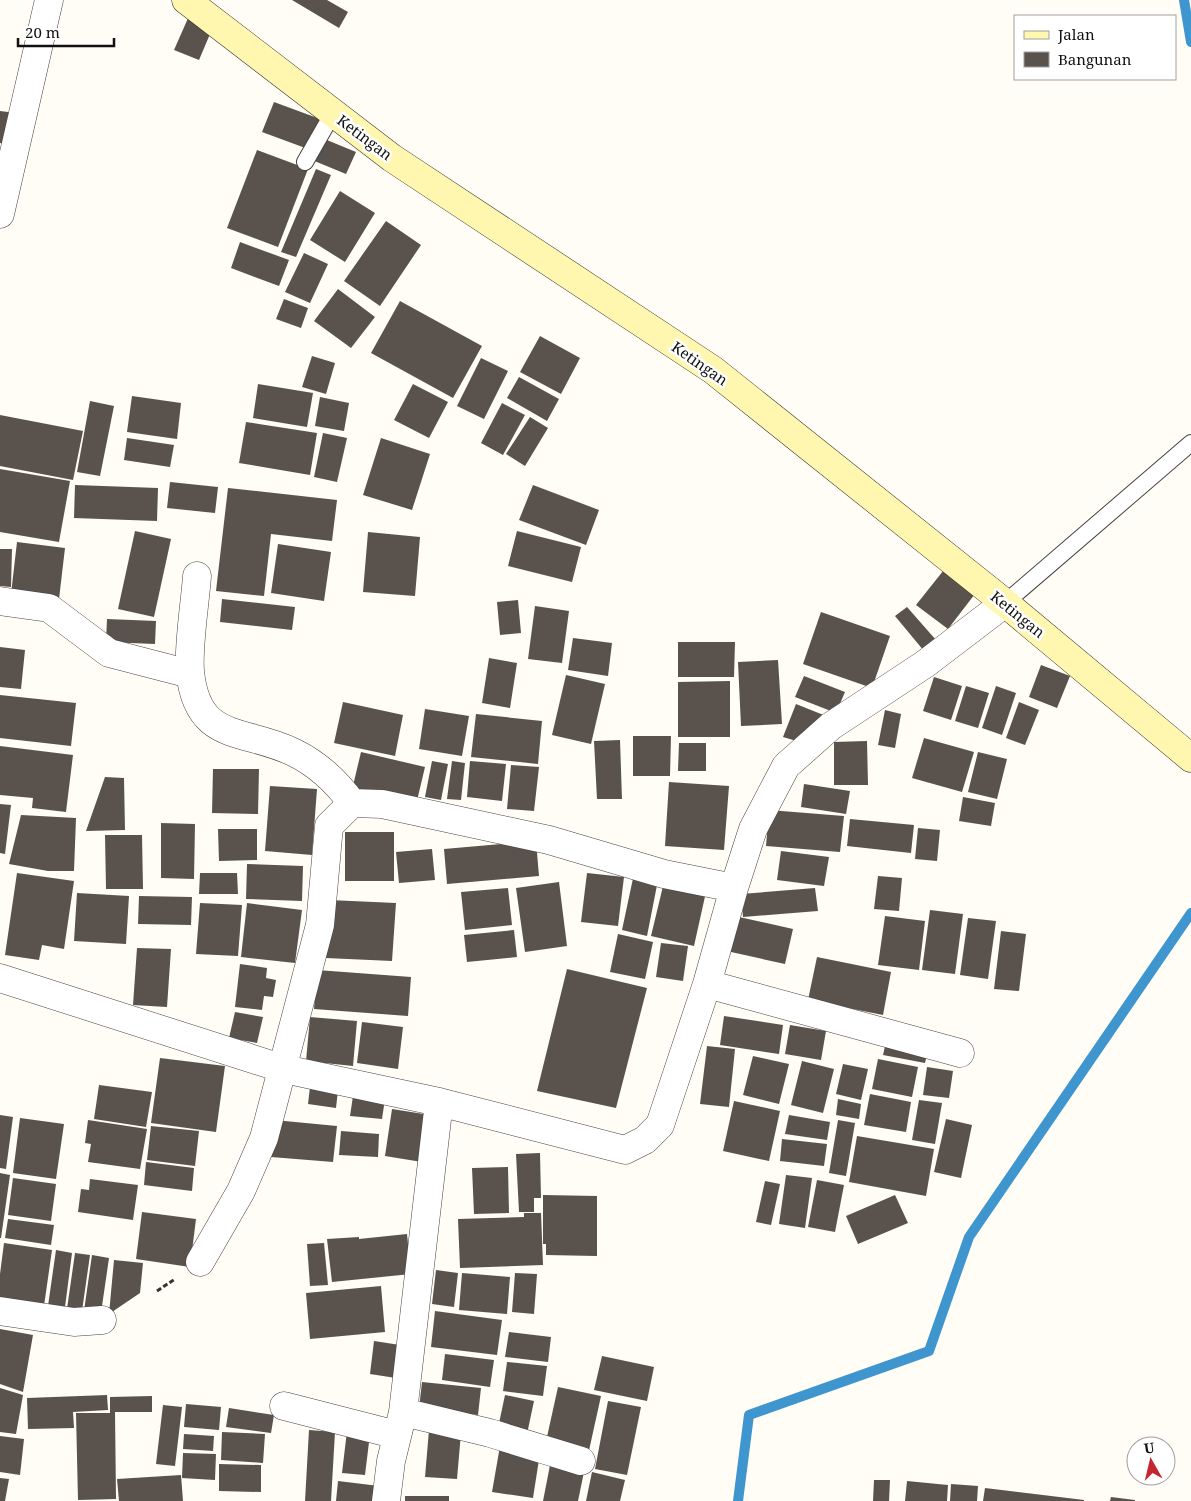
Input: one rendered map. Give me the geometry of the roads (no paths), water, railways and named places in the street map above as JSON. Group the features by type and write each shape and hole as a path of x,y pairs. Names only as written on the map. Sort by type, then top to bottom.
{"street":[{"path":"0,214 49,0"},
{"name":"Ketingan","path":"186,0 392,158 713,370 1005,603 1191,758"},
{"path":"197,576 190,674 196,700 205,718 219,727 250,739 292,751 324,770 352,803"},
{"path":"0,600 49,608 108,653 190,674"},
{"path":"0,978 284,1069 438,1102 624,1150 645,1140 660,1125 708,984 734,888 753,829 786,766 831,726 925,664 1005,603"},
{"path":"200,1262 241,1191 264,1138 284,1069 320,926 329,826 352,803 382,804 549,840 664,874 734,888"},
{"path":"708,984 960,1053"},
{"path":"386,1501 391,1461 400,1424 438,1102"},
{"path":"0,1311 74,1322 102,1320"},
{"path":"284,1406 400,1424 490,1433 581,1461"}],"lane":[{"path":"305,162 333,113"},
{"path":"1005,603 1191,444"}],"waterway":[{"path":"1184,0 1191,42"},
{"path":"738,1501 749,1415 929,1351 969,1237 1191,913"}]}
